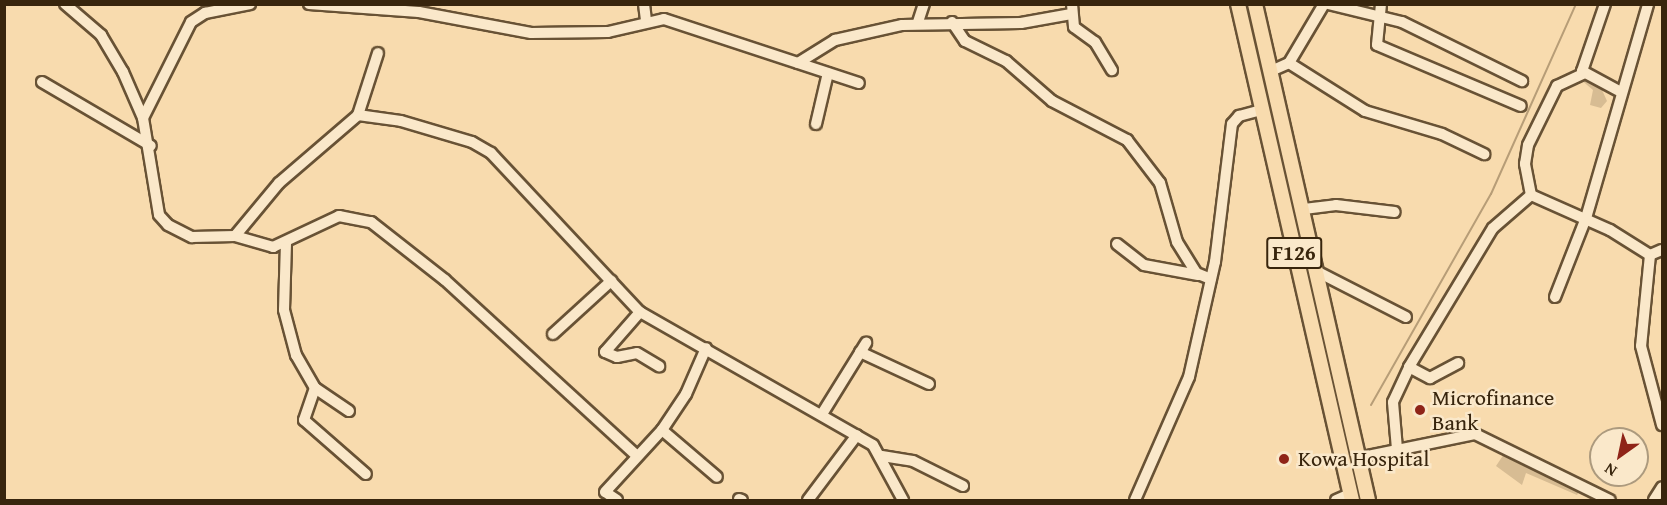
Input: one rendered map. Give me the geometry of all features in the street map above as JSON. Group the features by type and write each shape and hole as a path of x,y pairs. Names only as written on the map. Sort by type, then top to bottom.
{"main road":[{"name":"F126","path":"1238,4 1351,497"},
{"name":"F126","path":"1256,4 1368,501"},
{"path":"1294,252 1311,249"}],"street":[{"path":"65,4 102,35 143,118 151,146 162,220 192,237 235,236 267,246 286,243 339,216 371,222 445,280 637,456"},
{"path":"143,118 191,22 205,13 250,4"},
{"path":"309,4 418,8 531,33 608,32 646,21 681,21 859,83"},
{"path":"644,4 646,21"},
{"path":"918,22 924,4"},
{"path":"1271,71 1289,63 1326,4 1402,22 1522,81"},
{"path":"1381,4 1376,41 1381,48 1521,106"},
{"path":"1531,195 1525,164 1528,145 1557,86 1583,74 1605,4"},
{"path":"1555,297 1586,218 1648,4"},
{"path":"798,63 836,40 918,22 1021,23 1071,9 1078,33 1095,42 1112,70"},
{"path":"952,22 965,41 1006,61 1052,101 1127,140 1158,180 1172,232 1198,275"},
{"path":"235,236 279,183 358,115 378,52"},
{"path":"1289,63 1358,108 1442,134 1484,154"},
{"path":"816,124 828,73"},
{"path":"1583,74 1621,92"},
{"path":"42,82 151,146"},
{"path":"1135,501 1189,377 1211,279 1232,124 1239,116 1262,110"},
{"path":"358,115 400,121 472,142 491,153 640,312 857,435 882,456 903,501"},
{"path":"1531,195 1586,218 1650,255"},
{"path":"1397,450 1393,402 1409,367 1492,228 1531,195"},
{"path":"1304,209 1336,206 1395,212"},
{"path":"286,243 285,316 298,358 315,388 349,411"},
{"path":"1117,244 1138,263 1211,279"},
{"path":"1650,255 1662,250"},
{"path":"1650,255 1641,346 1659,401 1662,425"},
{"path":"1316,271 1406,317"},
{"path":"553,334 612,280"},
{"path":"640,312 605,352 617,357 639,354 659,366"},
{"path":"822,414 863,347 929,384"},
{"path":"616,501 605,492 662,430 686,394 705,348"},
{"path":"1409,367 1430,378 1458,363"},
{"path":"315,388 304,420 366,474"},
{"path":"662,430 717,477"},
{"path":"1358,458 1475,434 1610,501"},
{"path":"807,501 857,435"},
{"path":"882,456 913,461 963,486"},
{"path":"1654,501 1662,487"},
{"path":"1336,501 1351,497"}],"shaded area":[{"path":"1588,69 1607,89 1602,90 1607,101 1601,108 1590,105 1593,90 1580,79"},
{"path":"1506,451 1581,489 1577,495 1526,473 1522,485 1496,466"}],"waterway":[{"path":"1371,405 1491,194 1576,4"}],"place":[{"name":"Microfinance Bank","path":"1420,410"},
{"name":"Kowa Hospital","path":"1284,459"}]}
